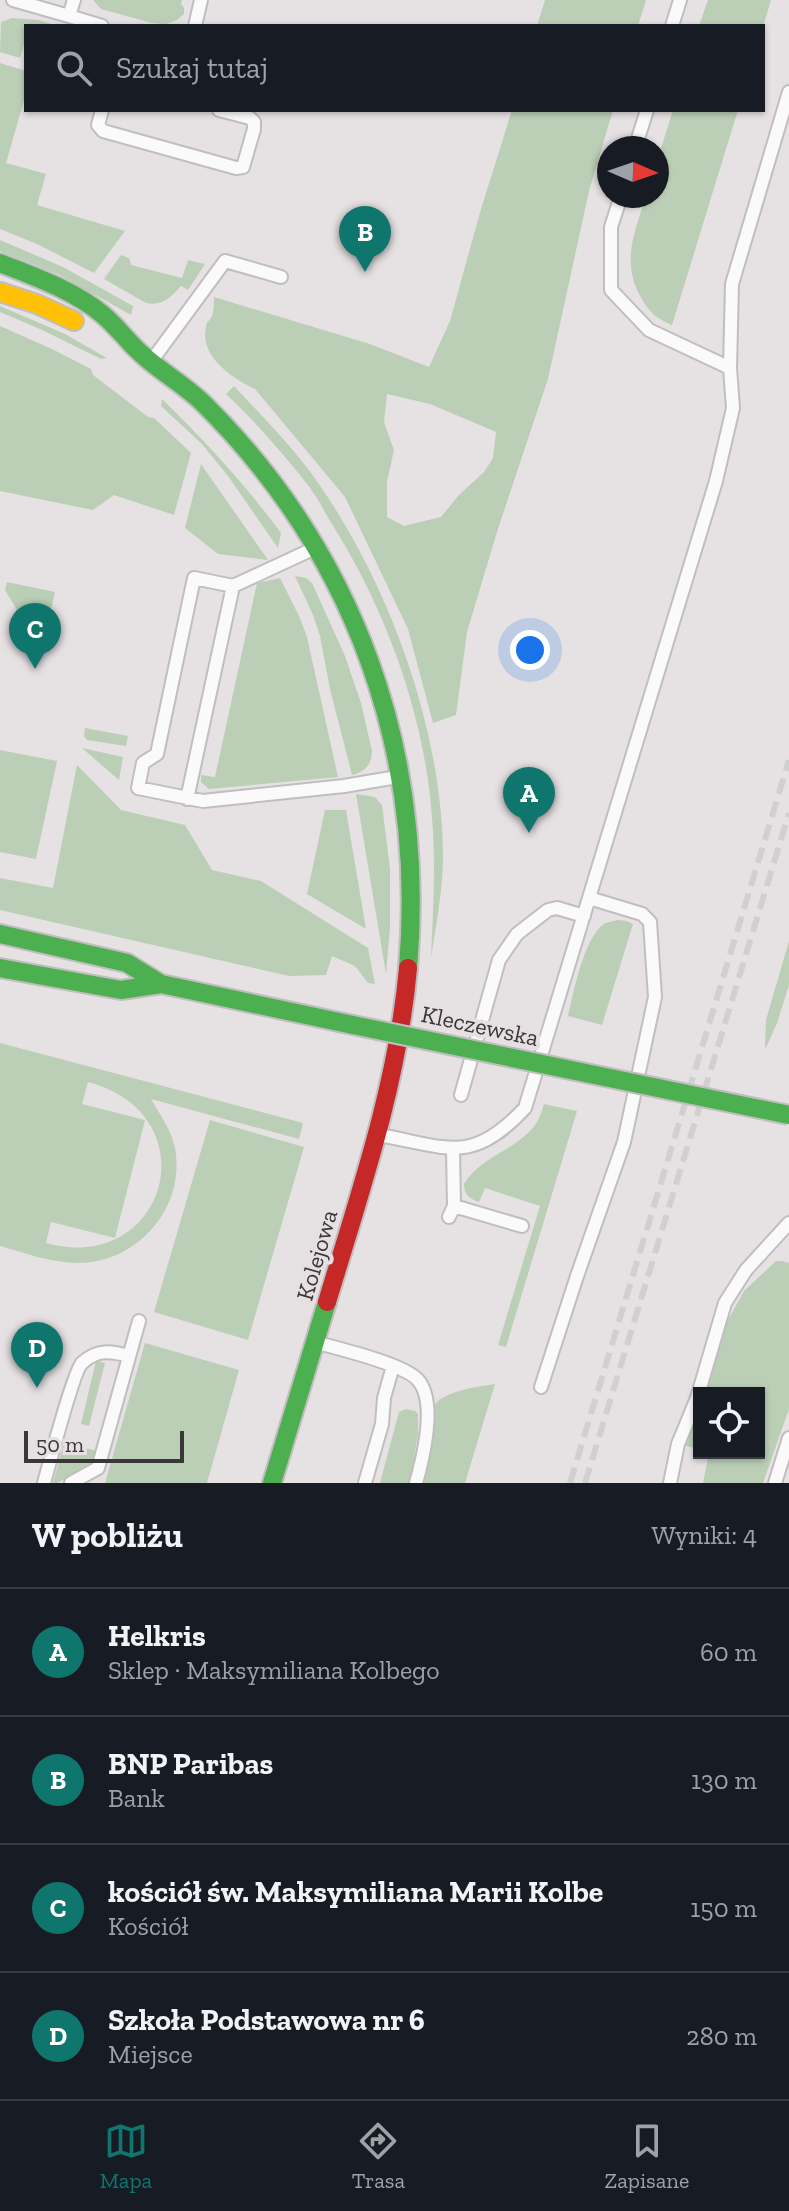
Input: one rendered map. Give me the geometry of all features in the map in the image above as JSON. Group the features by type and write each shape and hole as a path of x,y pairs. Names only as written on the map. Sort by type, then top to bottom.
{"street":[{"path":"0,263 40,280 103,314 135,349"},
{"path":"0,292 37,304 135,349"},
{"name":"Kolejowa","path":"135,349 196,397 247,450 287,499 318,546 346,598 368,650 386,708 401,776 410,840 411,930 405,1001 398,1038 376,1134 272,1483"},
{"name":"Kleczewska","path":"0,934 127,963 161,984 789,1115"},
{"name":"Kleczewska","path":"0,968 121,990 161,984"}],"lane":[{"path":"13,0 95,24"},
{"path":"69,16 74,0"},
{"path":"195,24 201,0"},
{"path":"673,24 680,0"},
{"path":"376,1134 453,1149 473,1146 490,1140 525,1108 716,481 733,408 730,368 732,284 789,92"},
{"path":"101,112 98,125 103,131 236,168 243,167 254,122 227,112"},
{"path":"639,136 646,112"},
{"path":"617,208 611,227 611,290 649,330 730,368"},
{"path":"151,362 225,261 281,277"},
{"path":"318,546 233,586 194,578 157,754 143,763 138,788 203,801 344,786 401,776"},
{"path":"187,799 233,586"},
{"path":"541,1387 624,1142 655,997 650,922 642,914 589,898"},
{"path":"461,1095 499,960 517,934 548,910 557,908 584,916"},
{"path":"453,1149 452,1211 522,1226"},
{"path":"670,1483 678,1444 697,1398 725,1303 746,1270 789,1223"},
{"path":"71,1483 98,1468 139,1321"},
{"path":"316,1343 393,1366 418,1379 426,1397 427,1419 416,1483"},
{"path":"44,1483 79,1365 96,1353 112,1351 129,1356"},
{"path":"365,1483 382,1424 384,1398 393,1366"},
{"path":"775,1483 789,1438"}],"green space":[{"path":"93,0 182,0 184,14 166,24 152,23 101,9"},
{"path":"545,0 646,0 639,24 538,24"},
{"path":"708,0 771,0 764,24 700,24"},
{"path":"12,18 51,24 24,24 20,58 0,52 1,22"},
{"path":"0,63 24,70 24,100 6,163 46,174 37,205 125,231 94,273 0,229"},
{"path":"511,112 612,112 605,136 597,136 597,164 548,379 467,632 456,715 433,723 408,629 345,497 255,389 228,373 213,357 205,338 206,327 213,314 214,297 370,344 429,367 450,321","holes":["387,394 430,404 496,432 493,458 484,472 441,517 404,526 387,517 387,482 394,450 384,422"]},
{"path":"672,112 737,112 672,325 655,316 636,287 631,261 642,208 669,208 669,136 665,136"},
{"path":"0,240 63,267 133,306 131,315 60,275 0,251"},
{"path":"121,255 129,258 131,265 182,278 188,260 205,264 188,290 181,286 166,300 146,303 104,279"},
{"path":"0,306 65,334 107,358 101,359 0,312"},
{"path":"0,326 91,369 93,375 148,417 154,418 191,453 174,515 114,495 93,510 0,491"},
{"path":"234,386 305,465 341,518 366,563 407,660 434,762 441,812 443,862 431,958 434,853 428,779 421,740 399,663 368,589 318,500 276,446 226,394"},
{"path":"162,399 224,463 267,515 281,533 278,548 202,444 161,406"},
{"path":"201,464 268,560 218,554 185,528"},
{"path":"295,576 312,583 345,656 361,703 372,756 364,770 357,774 352,775 320,636"},
{"path":"280,578 307,637 338,777 209,789 201,782 201,775 215,777 257,583"},
{"path":"7,582 55,592 49,619 19,613 5,590"},
{"path":"85,728 128,736 126,746 87,740"},
{"path":"82,748 123,757 119,780"},
{"path":"0,750 57,761 36,859 0,852"},
{"path":"77,765 121,810 185,825 212,870 261,881 368,948 375,984 368,983 355,966 332,956 326,975 289,976 0,910 0,878 53,888"},
{"path":"356,794 375,797 382,805 390,869 386,974"},
{"path":"325,810 346,810 366,929 307,894"},
{"path":"617,920 633,924 602,1025 568,1016 580,967 591,941 604,924"},
{"path":"789,941 789,985 765,1050 766,1020"},
{"path":"0,1043 303,1123 299,1139 151,1099 173,1141 176,1170 173,1191 165,1211 153,1228 138,1242 100,1261 78,1263 39,1257 0,1246","holes":["88,1082 127,1100 151,1126 161,1156 158,1187 145,1215 115,1238 145,1120 82,1104","51,1222 115,1238 87,1247 46,1243"]},
{"path":"544,1104 577,1111 506,1347 498,1345 540,1206 485,1188 479,1202 468,1196 464,1184 481,1166 530,1131"},
{"path":"210,1120 304,1147 248,1340 154,1312"},
{"path":"776,1261 789,1263 789,1409 763,1483 703,1483 708,1459 765,1459 765,1387 707,1387 727,1322 744,1291"},
{"path":"145,1343 239,1370 207,1483 105,1483"},
{"path":"96,1361 105,1363 89,1426 81,1424"},
{"path":"495,1384 465,1483 423,1483 436,1403 455,1392"},
{"path":"406,1409 418,1414 410,1483 380,1483 399,1412"},
{"path":"693,1427 693,1448 686,1446"},
{"path":"64,1442 97,1451 93,1464 53,1483"}],"railway":[{"path":"570,1483 789,760"},
{"path":"585,1483 789,813"}],"traffic: fast":[{"path":"0,263 66,291 102,314 139,352 202,402 256,461 302,524 340,591 370,661 391,735 405,810 411,888 408,968"},
{"path":"0,934 127,963 161,984 353,1025"},
{"path":"0,968 121,990 161,984"},
{"path":"353,1025 789,1115"},
{"path":"272,1483 327,1302"}],"traffic: slow":[{"path":"0,292 74,321"}],"traffic: jam":[{"path":"327,1302 387,1095 408,968"}],"place":[{"name":"BNP Paribas","path":"365,272"},
{"name":"kościół św. Maksymiliana Marii Kolbe","path":"35,669"},
{"name":"Helkris","path":"529,833"},
{"name":"Szkoła Podstawowa nr 6","path":"37,1388"}]}
